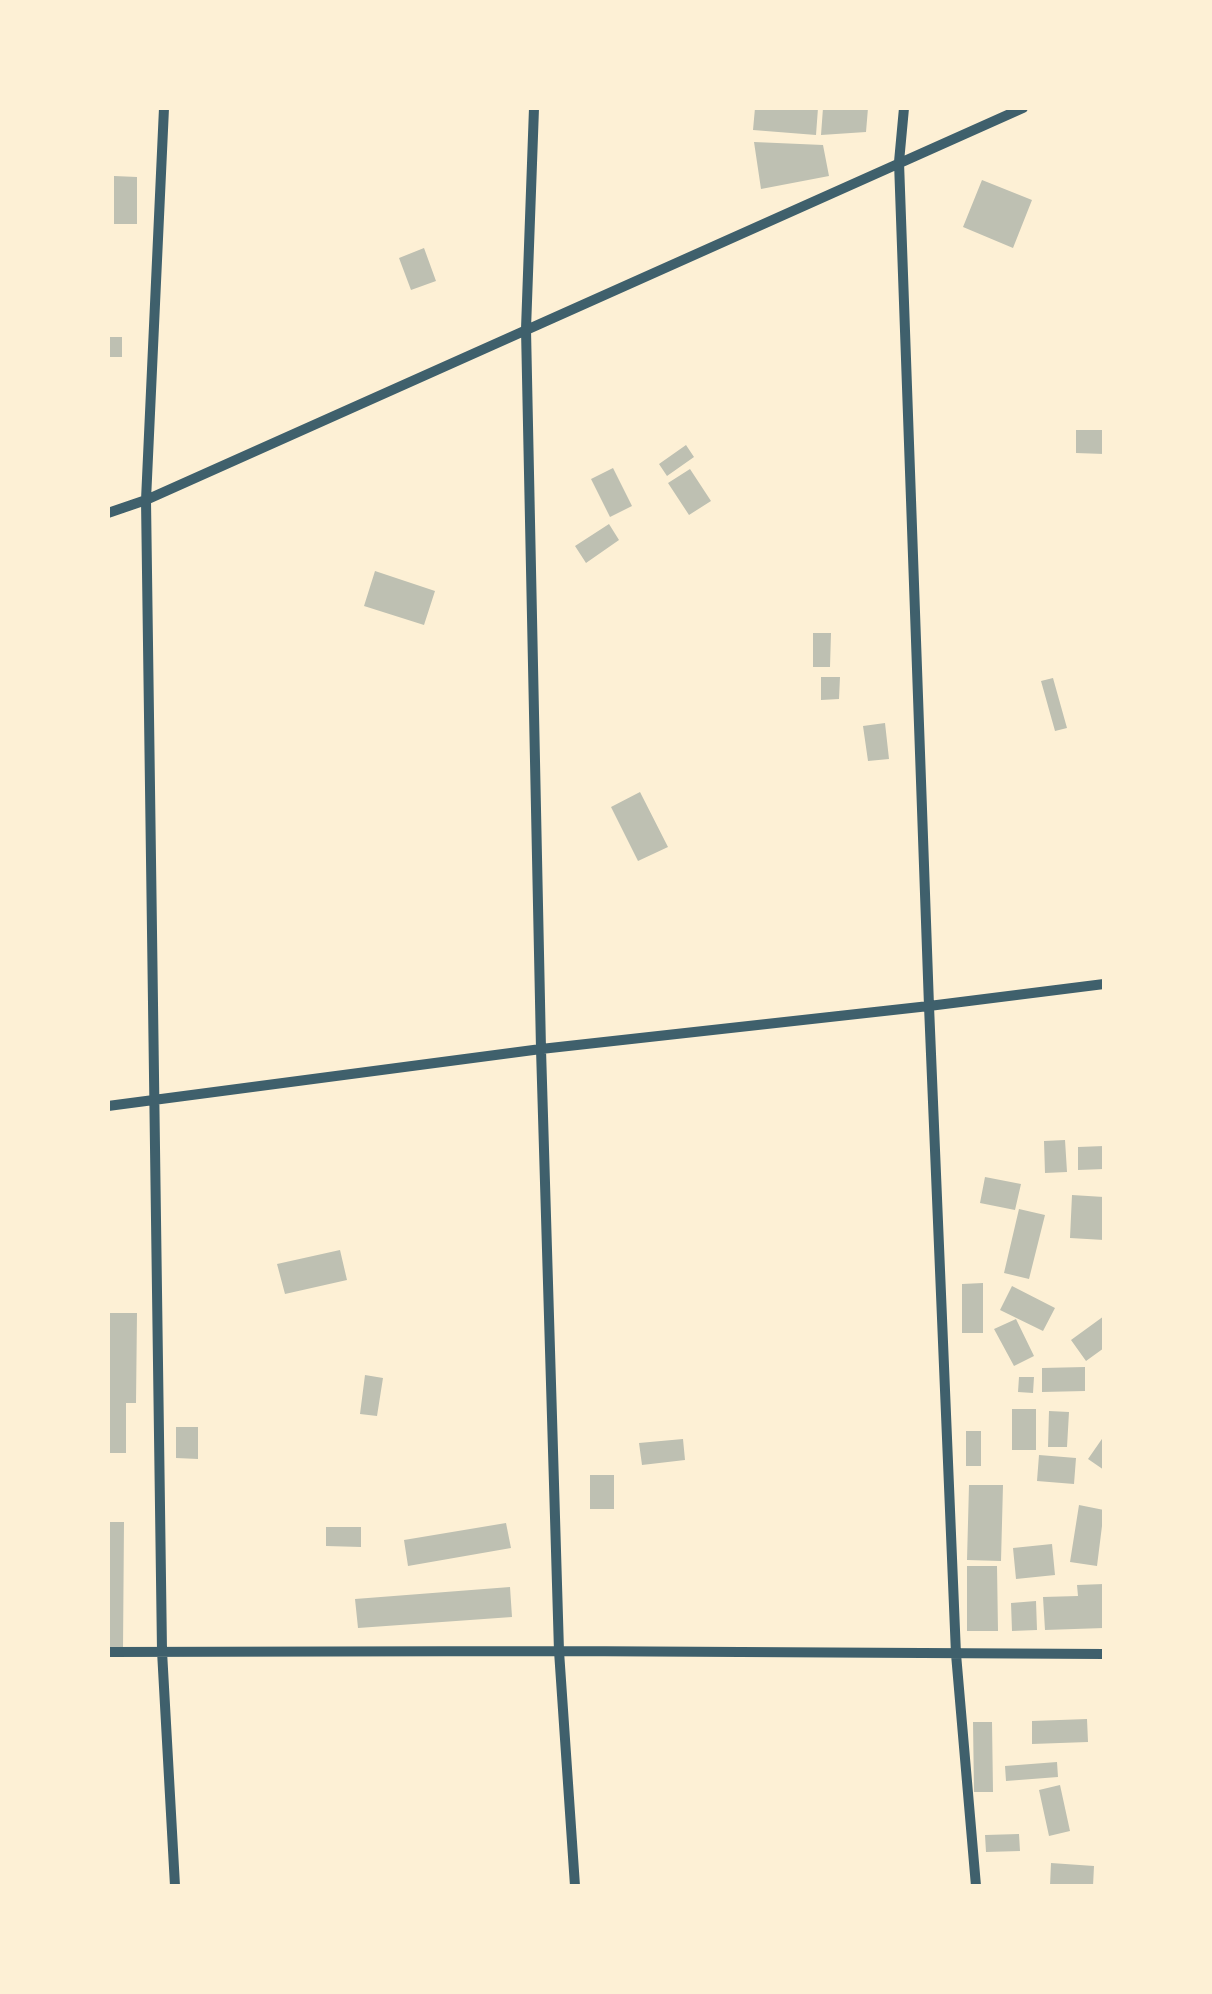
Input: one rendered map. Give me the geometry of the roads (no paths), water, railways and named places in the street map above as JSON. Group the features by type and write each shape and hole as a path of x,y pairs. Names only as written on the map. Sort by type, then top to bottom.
{"street":[{"path":"164,108 146,500 162,1651 175,1886"},
{"path":"534,108 526,328 540,1049 559,1651 575,1886"},
{"path":"904,108 898,162 956,1654 976,1886"},
{"path":"108,513 146,500 1024,108"},
{"path":"108,1106 540,1049 1104,984"},
{"path":"108,1652 1104,1654"}]}
